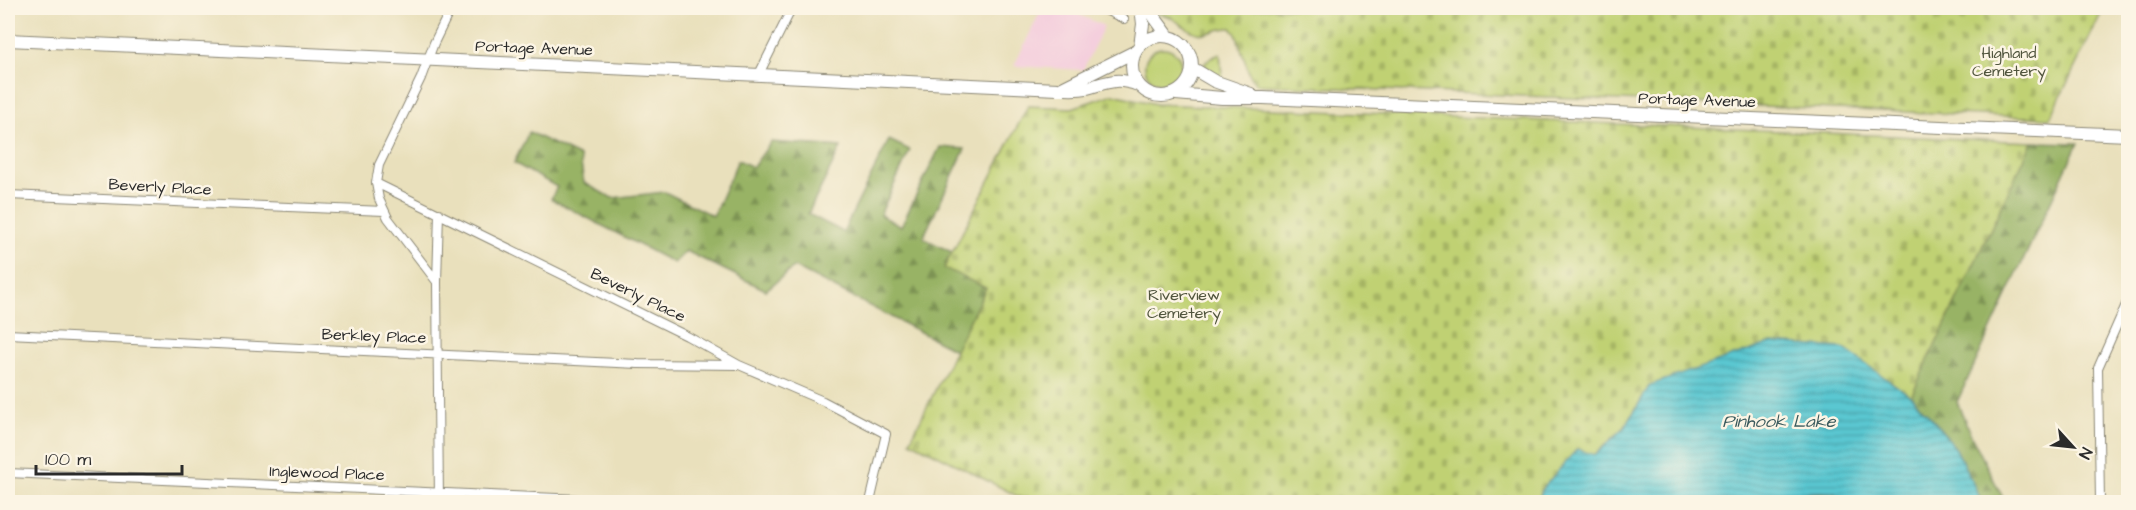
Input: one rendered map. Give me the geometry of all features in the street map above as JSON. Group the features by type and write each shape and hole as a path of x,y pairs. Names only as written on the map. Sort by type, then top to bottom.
{"main road":[{"path":"1141,8 1143,24 1133,72 1138,85 1152,94 1176,94 1184,88 1192,68 1191,59 1186,48 1169,37 1150,8"},
{"path":"1138,48 1153,37 1169,37"},
{"name":"Portage Avenue","path":"8,40 1058,89 1077,89 1117,80 1138,85"},
{"name":"Portage Avenue","path":"1058,89 1138,48"},
{"name":"Portage Avenue","path":"1192,68 1214,81 1263,98"},
{"name":"Portage Avenue","path":"1176,94 1222,98 2128,135"}],"street":[{"path":"437,282 384,211 376,183 379,165 451,8"},
{"path":"759,74 792,8"},
{"path":"1101,8 1124,19"},
{"name":"Beverly Place","path":"376,183 677,331 739,365 823,401 886,434 870,502"},
{"name":"Beverly Place","path":"8,195 384,211"},
{"path":"439,213 437,282 439,498"},
{"path":"2100,502 2097,368 2128,300"},
{"name":"Berkley Place","path":"8,334 648,364 739,365"},
{"name":"Inglewood Place","path":"8,473 439,498 646,502"}],"shaded area":[{"path":"1042,8 1064,8 1104,26 1083,70 1014,66"}],"green space":[{"name":"Highland Cemetery","path":"1155,8 2104,8 2050,118 1263,85 1256,84 1251,78 1236,34 1231,28 1197,33 1167,16 1157,14"},
{"path":"1163,48 1176,53 1181,66 1176,79 1163,84 1150,79 1145,66 1150,53"},
{"path":"1220,53 1221,78 1210,72 1204,64 1211,57"},
{"name":"Riverview Cemetery","path":"1113,94 1156,104 2032,142 1911,396 1843,349 1650,385 1625,427 1594,455 1543,487 1538,502 1029,502 910,441 986,288 944,268 1028,106 1072,108"},
{"path":"529,132 580,157 584,183 612,198 665,192 713,216 738,160 753,167 771,142 841,147 808,214 843,232 889,140 910,150 880,215 901,226 940,147 965,149 923,238 952,252 945,268 986,288 955,350 794,267 766,290 686,251 674,263 551,199 557,187 514,163"},
{"path":"2032,142 2078,143 1957,402 2005,502 1982,502 1956,449 1911,396"},
{"path":"1803,494 1834,494 1853,502 1775,502 1785,497"}],"water":[{"name":"Pinhook Lake","path":"1771,343 1843,348 1911,396 1956,449 1982,502 1853,502 1835,494 1813,493 1796,495 1775,502 1538,502 1543,488 1577,449 1595,455 1625,427 1650,385"}]}
